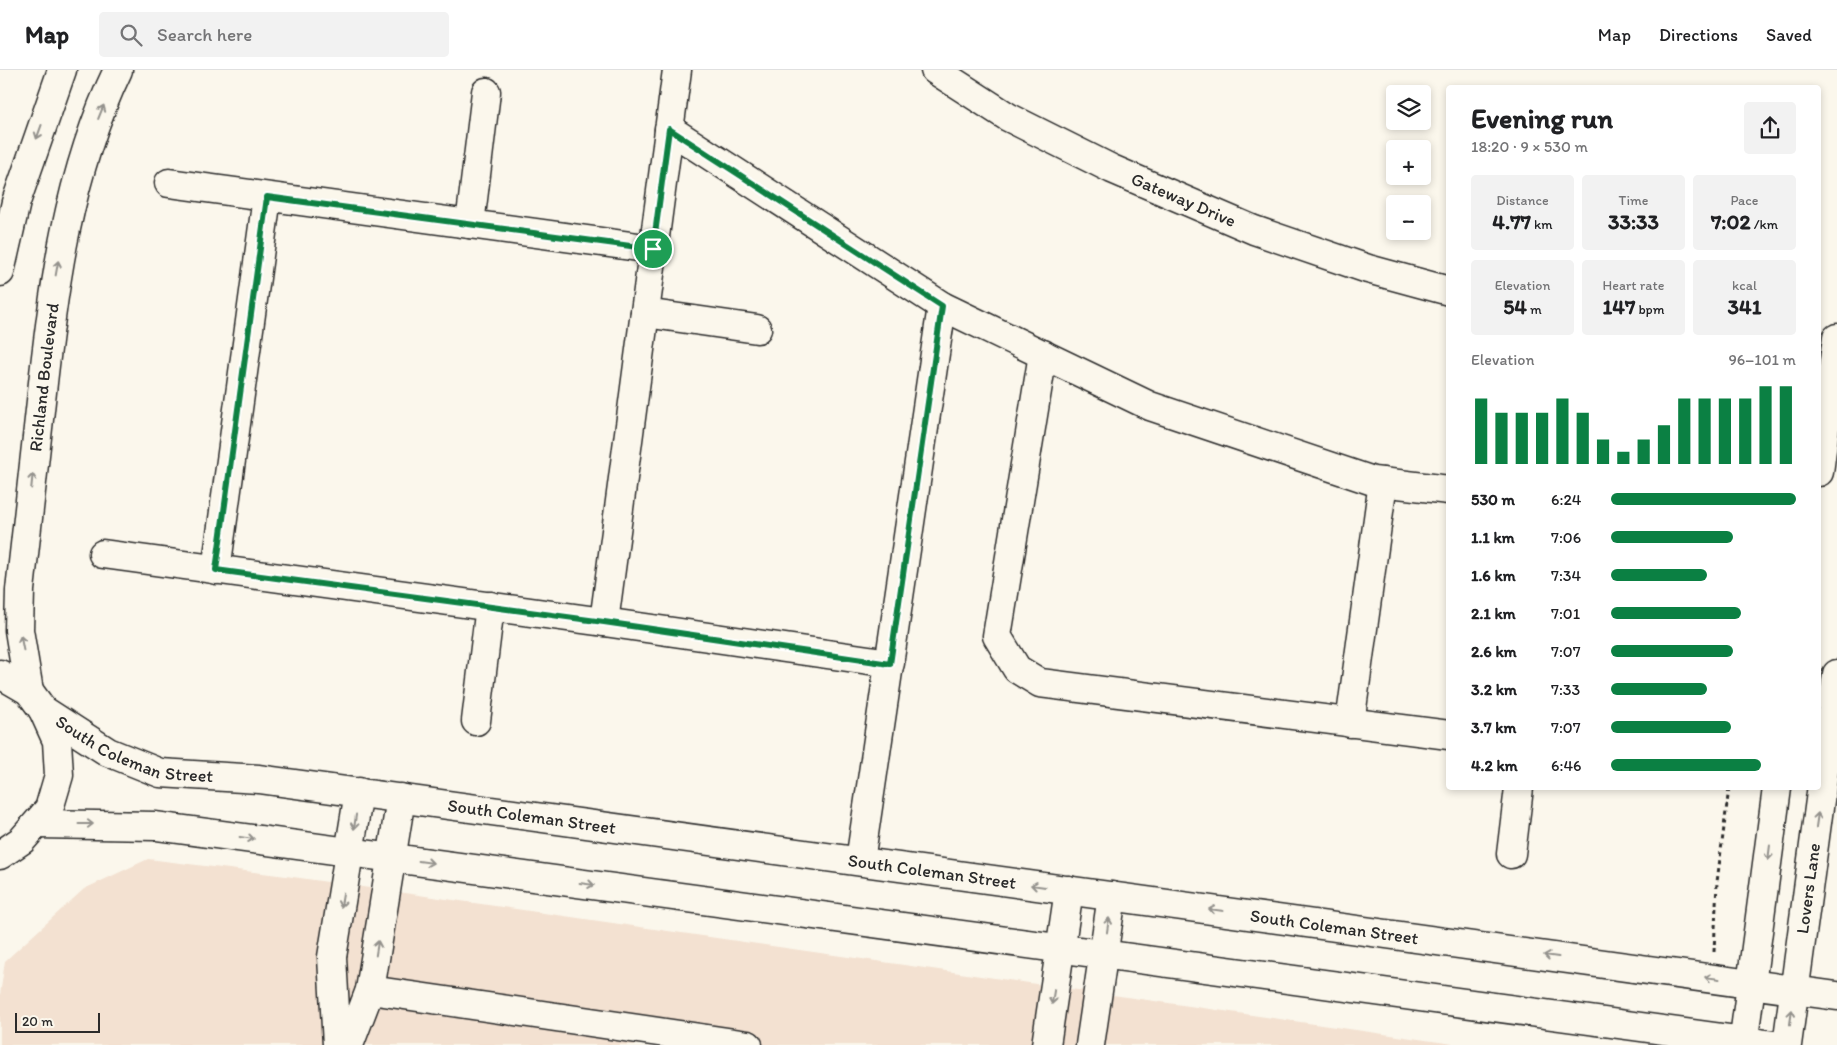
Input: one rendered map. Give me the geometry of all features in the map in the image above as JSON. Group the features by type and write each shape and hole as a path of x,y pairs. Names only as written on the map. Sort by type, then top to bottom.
{"street":[{"path":"0,272 16,202 62,70"},
{"name":"Richland Boulevard","path":"0,855 22,840 49,809 59,776 57,741 36,700 19,630 20,590 51,307 70,204 88,144 118,70"},
{"path":"604,622 677,70"},
{"name":"Gateway Drive","path":"935,70 1008,117 1121,173 1254,230 1368,269 1446,290"},
{"path":"470,224 486,92"},
{"path":"669,129 942,306 1150,406 1364,478 1446,490"},
{"path":"169,183 653,249"},
{"path":"216,570 267,197"},
{"path":"860,861 942,306"},
{"path":"645,313 757,329"},
{"path":"1821,453 1832,349"},
{"path":"1043,354 997,636 1017,669 1040,683 1350,723 1446,730"},
{"path":"1350,723 1383,482"},
{"path":"103,554 490,606 890,664"},
{"path":"476,721 490,606"},
{"name":"South Coleman Street","path":"0,674 108,752 160,773 259,779 359,792 1837,996"},
{"name":"Lovers Lane","path":"1786,1045 1837,674"},
{"path":"1511,854 1519,790"},
{"path":"1743,1043 1777,790"},
{"path":"337,1045 332,957 359,792"},
{"path":"349,1045 370,990 401,798"},
{"path":"37,824 156,826 1743,1043 1774,1045"},
{"path":"1046,1045 1069,890"},
{"path":"1090,1045 1112,896"},
{"path":"370,990 748,1045"}],"path":[{"path":"1716,938 1717,882 1729,790"}],"shaded area":[{"path":"148,859 286,876 1460,1045 0,1045 0,995 5,961 84,889"}],"route":[{"path":"669,129 942,306 890,664 604,622 216,570 267,197 653,249 669,129"}]}
